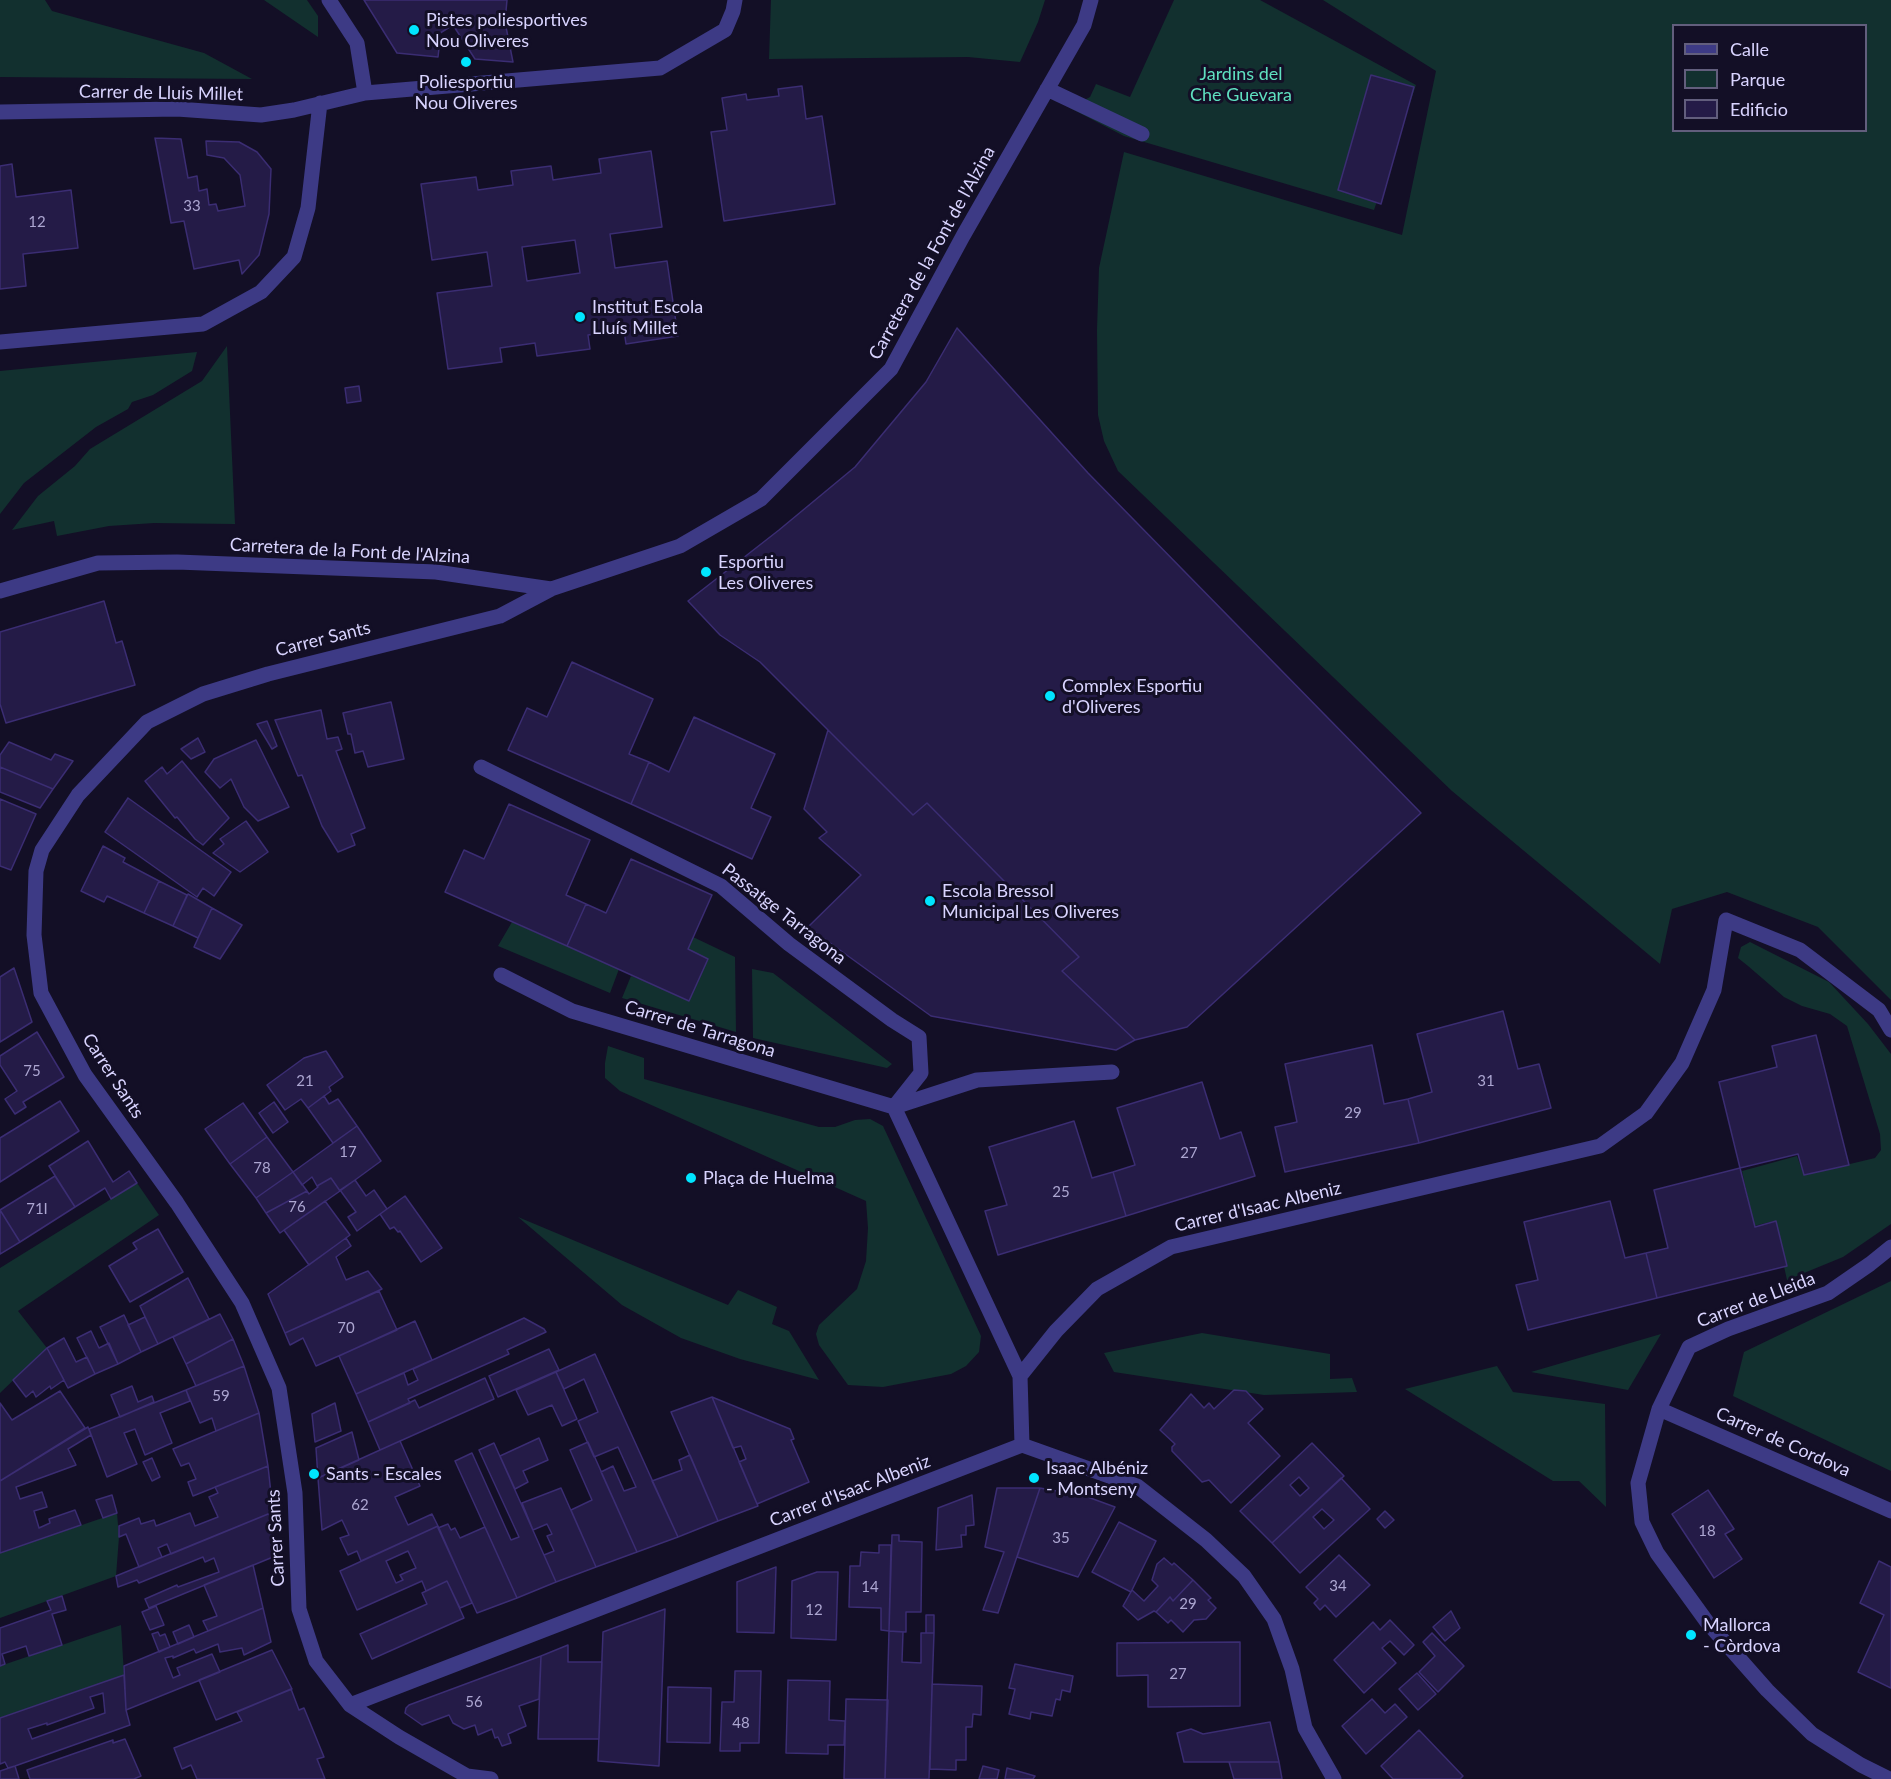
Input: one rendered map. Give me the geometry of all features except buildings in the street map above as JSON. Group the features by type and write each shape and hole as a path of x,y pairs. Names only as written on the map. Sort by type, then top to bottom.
{"street":[{"path":"329,0 357,43 365,93"},
{"name":"Carrer de Lluis Millet","path":"0,112 177,109 261,115 294,110 365,93 660,68 724,30 735,0"},
{"name":"Carretera de la Font de l'Alzina","path":"0,591 98,563 177,562 436,572 552,589 680,546 761,499 891,369 963,236 1084,25 1091,0"},
{"path":"1047,89 1142,134"},
{"path":"0,342 203,324 261,292 294,256 308,208 320,103"},
{"name":"Carrer Sants","path":"491,1779 467,1776 399,1737 350,1705 316,1661 299,1609 295,1493 279,1388 242,1303 177,1203 86,1076 40,993 34,935 36,871 42,850 78,795 147,722 203,694 268,674 500,616 552,589"},
{"name":"Passatge Tarragona","path":"481,767 721,886 789,944 892,1020 919,1036 921,1073 894,1107"},
{"name":"Carrer d'Isaac Albeniz","path":"1020,1376 1056,1331 1097,1289 1172,1247 1600,1146 1646,1113 1682,1063 1714,990 1726,920 1800,950 1879,1010 1891,1030"},
{"name":"Carrer de Tarragona","path":"501,975 572,1011 894,1107"},
{"path":"1112,1072 977,1080 894,1107 1020,1376 1022,1445 1137,1486 1206,1540 1244,1576 1274,1619 1292,1669 1305,1728 1334,1779"},
{"name":"Carrer de Lleida","path":"1889,1779 1861,1765 1812,1734 1767,1690 1701,1616 1657,1553 1642,1522 1638,1484 1659,1409 1689,1347 1728,1329 1828,1293 1891,1247"},
{"name":"Carrer de Cordova","path":"1659,1409 1891,1511"},
{"name":"Carrer d'Isaac Albeniz","path":"350,1705 1022,1445"}],"green space":[{"path":"0,0 45,0 52,11 204,53 252,79 0,77"},
{"path":"264,0 307,0 318,16 318,37"},
{"path":"771,0 1045,0 1020,62 968,57 769,59"},
{"name":"Jardins del Che Guevara","path":"1174,0 1260,0 1416,85 1374,210 1124,136 1070,108 1090,97 1096,84 1130,97"},
{"path":"1323,0 1891,0 1891,1000 1818,927 1727,892 1672,909 1660,964 1452,791 1118,471 1104,441 1098,415 1097,330 1099,268 1124,152 1402,235 1436,71"},
{"path":"227,346 235,524 154,523 109,526 57,536 54,521 12,530 38,496 75,466 90,449 202,381"},
{"path":"197,352 192,371 153,395 132,402 128,409 96,427 24,483 0,514 0,371"},
{"path":"512,922 619,969 610,993 498,946"},
{"path":"693,937 735,957 736,1032 622,998 631,976 688,997 705,960 686,947"},
{"path":"1750,942 1829,982 1868,1024 1891,1054 1891,1224 1843,1257 1787,1280 1774,1221 1754,1226 1742,1171 1797,1156 1804,1175 1875,1158 1881,1150 1880,1134 1847,1026 1830,1014 1802,1006 1784,997 1738,958 1741,947"},
{"path":"752,969 773,973 892,1064 887,1068 753,1038"},
{"path":"608,1046 644,1058 644,1079 819,1127 835,1127 855,1120 870,1119 883,1126 981,1336 979,1352 966,1366 951,1374 883,1387 848,1385 819,1345 816,1334 819,1325 857,1289 866,1261 868,1228 866,1201 620,1091 605,1078"},
{"path":"137,1183 159,1215 18,1311 47,1348 0,1393 0,1268"},
{"path":"518,1217 728,1305 738,1290 777,1307 772,1324 789,1331 819,1380 740,1359 681,1338 622,1305"},
{"path":"1891,1281 1891,1471 1733,1396 1744,1352"},
{"path":"1202,1333 1330,1354 1330,1379 1352,1378 1357,1392 1264,1395 1114,1372 1104,1353"},
{"path":"1661,1334 1628,1390 1531,1372"},
{"path":"1497,1366 1513,1392 1605,1404 1606,1507 1579,1481 1553,1481 1405,1389"},
{"path":"117,1513 119,1537 116,1576 0,1618 0,1553"},
{"path":"121,1625 124,1675 0,1718 0,1666"}],"place":[{"name":"Pistes poliesportives Nou Oliveres","path":"414,30"},
{"name":"Poliesportiu Nou Oliveres","path":"466,62"},
{"name":"Institut Escola Lluís Millet","path":"580,317"},
{"name":"Esportiu Les Oliveres","path":"706,572"},
{"name":"Complex Esportiu d'Oliveres","path":"1050,696"},
{"name":"Escola Bressol Municipal Les Oliveres","path":"930,901"},
{"name":"Plaça de Huelma","path":"691,1178"},
{"name":"Sants - Escales","path":"314,1474"},
{"name":"Isaac Albéniz - Montseny","path":"1034,1478"},
{"name":"Mallorca - Còrdova","path":"1691,1635"}]}
